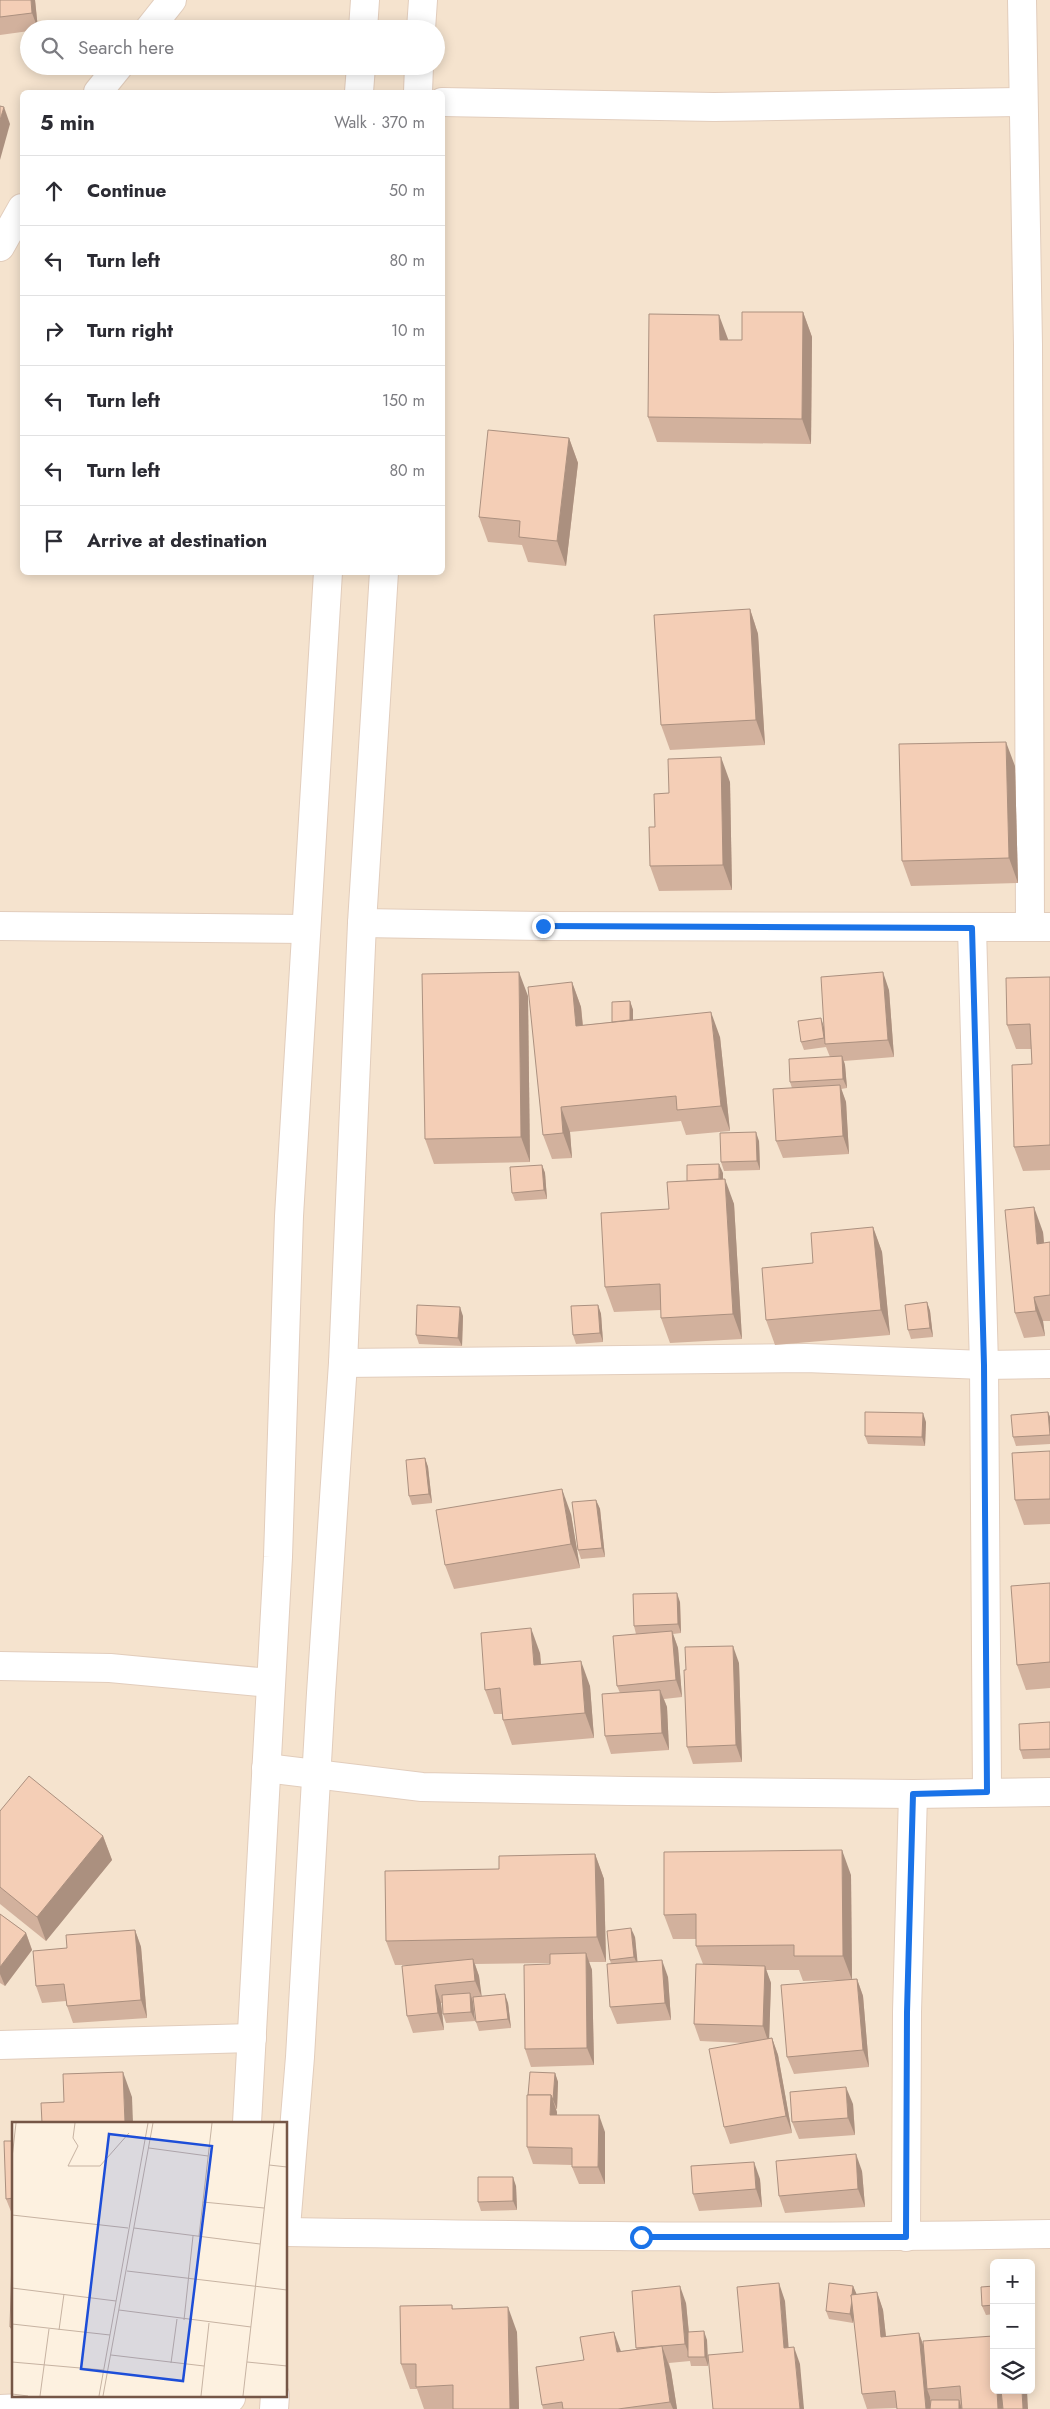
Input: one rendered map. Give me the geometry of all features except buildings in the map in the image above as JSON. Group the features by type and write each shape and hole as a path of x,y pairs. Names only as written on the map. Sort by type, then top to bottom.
{"street":[{"path":"156,20 172,0"},
{"path":"364,20 365,0"},
{"path":"422,20 423,0"},
{"path":"362,923 543,926 1040,927 1040,572 1028,346 1022,0"},
{"path":"100,90 112,75"},
{"path":"359,90 360,75"},
{"path":"418,90 419,75"},
{"path":"445,102 714,107 1023,102"},
{"path":"0,247 20,212"},
{"path":"247,2122 278,1557 289,1216 328,575"},
{"path":"288,2203 300,2058 343,1364 362,923 384,575"},
{"path":"0,926 306,929"},
{"path":"972,928 984,1365 987,1792"},
{"path":"343,1364 806,1358 984,1365 1050,1364"},
{"path":"0,1666 110,1668 270,1683"},
{"path":"266,1768 422,1787 628,1792 913,1794 1050,1792"},
{"path":"906,2237 907,2012 913,1794"},
{"path":"0,2045 252,2038"},
{"path":"288,2232 641,2237 906,2237 1050,2234"},
{"path":"274,2396 274,2409"},
{"path":"0,2408 231,2401"}],"shaded area":[{"path":"0,0 1050,0 1050,2409 0,2409"}],"route":[{"path":"543,926 972,928 984,1365 987,1792 913,1794 907,2012 906,2237 641,2237"}]}
